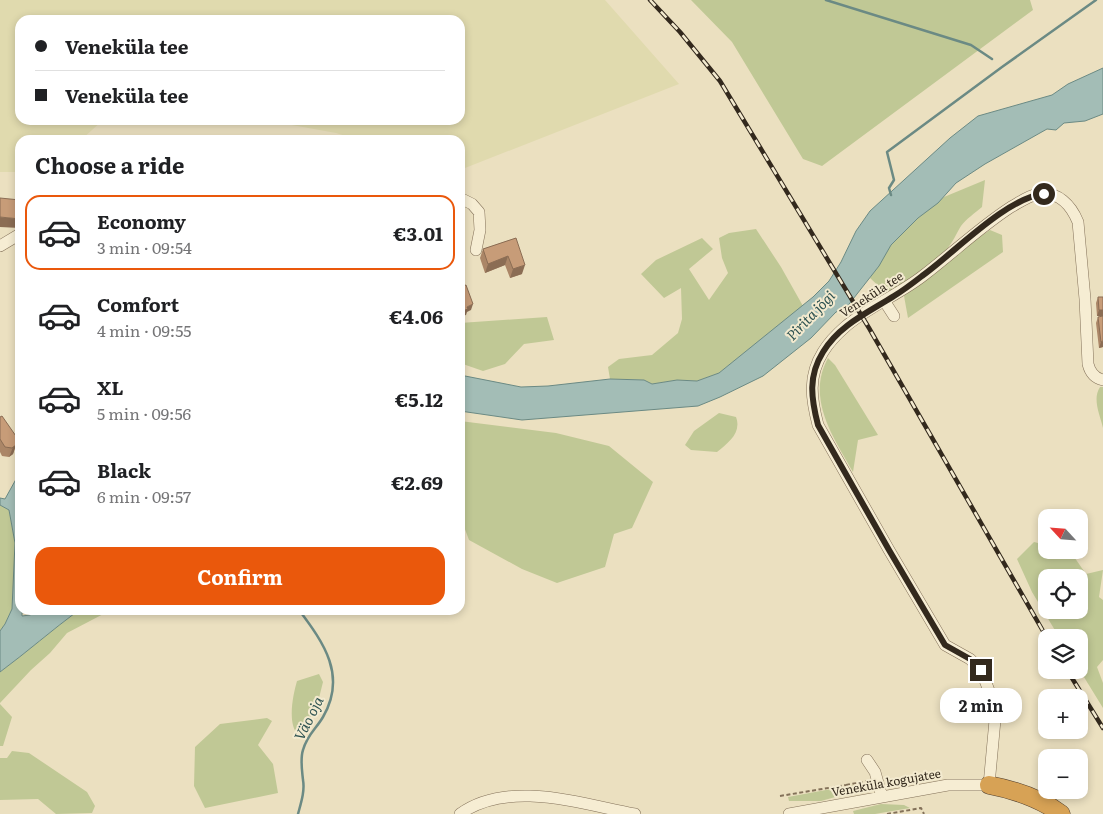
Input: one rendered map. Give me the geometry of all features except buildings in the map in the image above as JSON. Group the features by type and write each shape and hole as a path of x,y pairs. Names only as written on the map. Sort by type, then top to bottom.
{"highway":[{"path":"989,785 1024,794 1050,806 1061,814"}],"street":[{"name":"Veneküla tee","path":"989,785 996,720 994,701 981,670 970,659 950,649 940,637 827,443 818,425 813,405 812,379 823,351 846,326 885,302 924,274 977,231 1010,208 1036,194 1053,195 1068,204 1074,211 1078,222 1085,299 1088,364 1093,376 1103,380"},
{"path":"465,200 472,204 479,212 480,230 476,250"},
{"path":"0,246 15,237"},
{"path":"885,302 894,316"},
{"path":"867,760 876,772 882,797"},
{"name":"Veneküla kogujatee","path":"791,814 948,785 989,785"},
{"path":"460,814 467,809 493,799 526,795 552,798 610,812 634,814"}],"path":[{"path":"780,796 877,779"},
{"path":"846,785 849,803"},
{"path":"887,814 921,808 924,814"}],"shaded area":[{"path":"0,0 605,0 679,84 465,168 465,135 342,135 292,125 465,125 465,15 15,15 15,125 98,125 86,135 15,135 15,172 0,172"}],"green space":[{"path":"691,0 1030,0 1033,10 822,166 803,159 732,42"},
{"path":"985,180 982,207 963,223 949,246 926,268 886,293 870,278 891,245 918,218 944,197"},
{"path":"756,229 781,267 803,306 719,373 697,381 677,380 652,384 644,380 610,379 608,367 619,359 652,355 678,333 682,319 681,288 664,298 641,274 656,260 702,238 713,249 689,269 709,300 728,273 722,258 719,238 729,233"},
{"path":"990,230 1002,235 1003,252 908,318 904,296 973,241"},
{"path":"547,317 554,340 524,344 505,364 483,371 465,365 465,323"},
{"path":"828,358 835,365 878,435 858,440 853,472 830,431 821,402 822,373"},
{"path":"1100,387 1103,387 1103,428 1097,402"},
{"path":"719,413 736,417 736,433 725,445 717,452 691,450 685,445 694,431"},
{"path":"465,422 556,433 609,446 653,482 632,528 614,534 605,567 557,583 522,569 469,540 465,529"},
{"path":"0,505 9,510 15,543 12,609 0,631"},
{"path":"1034,542 1038,543 1038,559 1076,559 1083,569 1038,569 1038,602 1017,559"},
{"path":"1103,570 1099,597 1103,600 1103,660 1097,667 1103,683 1103,708 1085,679 1088,679 1088,629 1054,629 1048,619 1088,619 1088,574"},
{"path":"73,615 101,615 67,633 50,653 0,703 0,672"},
{"path":"319,674 323,682 316,710 298,735 292,716 297,681"},
{"path":"0,704 12,717 3,746 0,746"},
{"path":"267,718 272,721 258,745 273,764 278,793 205,808 194,786 195,747 220,724"},
{"path":"12,751 29,753 87,792 95,806 92,813 56,814 38,799 0,800 0,758 7,758"},
{"path":"872,782 863,793 850,794 850,786"},
{"path":"842,787 845,789 846,794 821,801 789,801 788,797"},
{"path":"881,804 904,805 910,808 875,814 854,814 853,811"}],"water":[{"name":"Pirita jõgi","path":"1103,68 1103,114 1085,121 1064,123 1056,130 1047,129 985,164 956,183 938,203 918,218 891,245 879,266 846,308 836,312 811,338 763,376 698,406 522,420 465,412 465,376 521,387 610,379 644,380 652,384 677,380 697,381 719,373 813,297 829,281 841,262 856,231 870,211 950,138 978,116 1052,95 1068,84"},
{"path":"15,481 15,543 9,510 0,505 0,498 5,499"},
{"path":"15,543 15,615 73,615 0,672 0,631 12,609"}],"waterway":[{"path":"826,0 971,45 992,59"},
{"path":"891,195 889,188 894,180 887,152 1096,0"},
{"name":"Väo oja","path":"298,814 303,788 302,753 309,736 323,717 330,702 333,688 333,674 329,660 317,635 303,615"}],"railway":[{"path":"650,0 680,32 720,81 869,328 1042,629"},
{"path":"1073,679 1103,728"}],"route":[{"path":"981,670 970,659 945,645 889,550 818,425 811,392 812,379 823,351 846,326 896,295 1004,212 1036,194 1044,194"}]}
